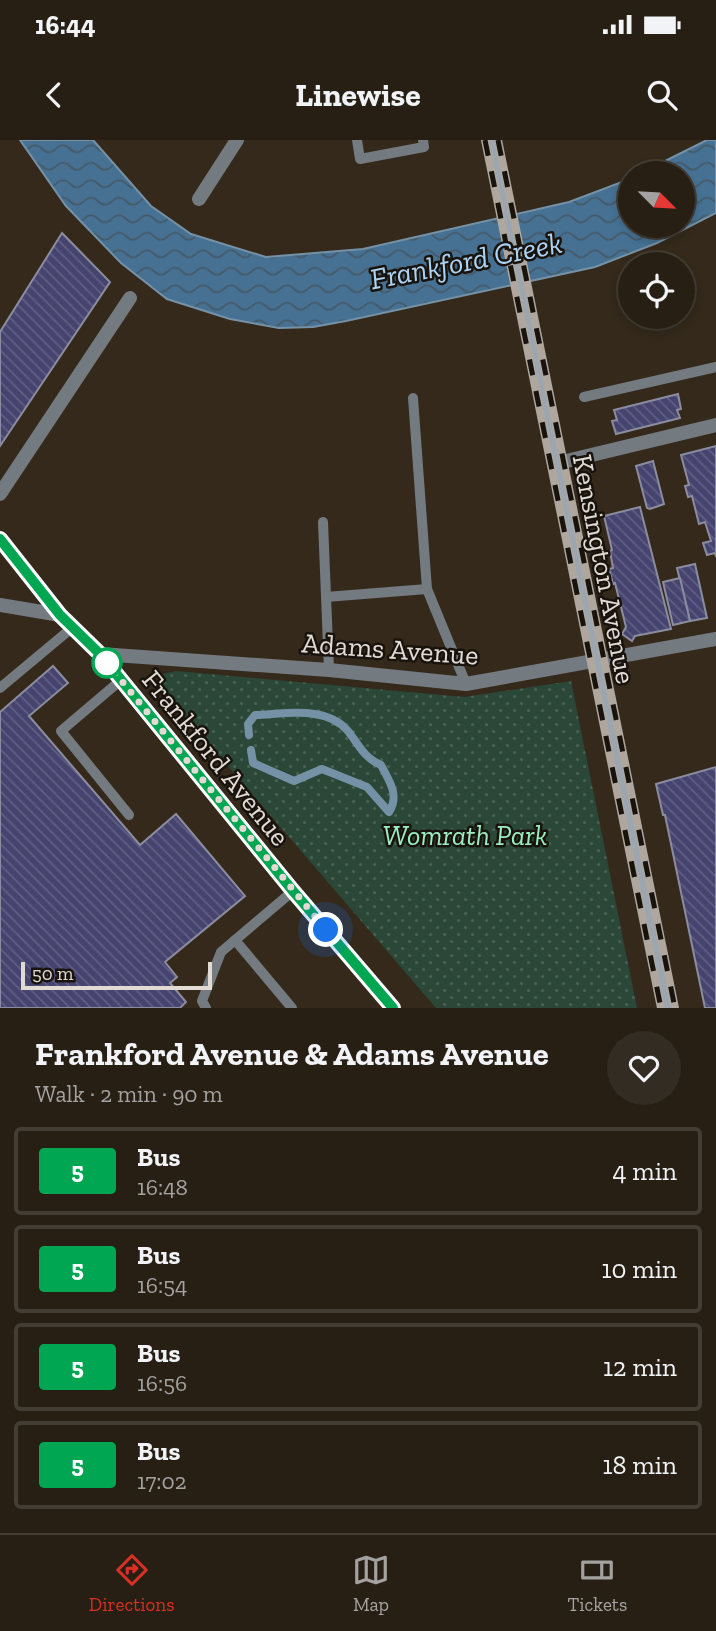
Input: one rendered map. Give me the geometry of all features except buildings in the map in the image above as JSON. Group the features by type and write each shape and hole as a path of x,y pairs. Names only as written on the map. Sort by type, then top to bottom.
{"street":[{"path":"199,199 237,140"},
{"name":"Kensington Avenue","path":"491,140 535,344 668,1008"},
{"path":"0,494 130,298"},
{"path":"558,463 716,425"},
{"name":"Frankford Avenue","path":"0,539 60,615 100,654 293,891 393,1008"},
{"path":"0,605 60,615"},
{"name":"Adams Avenue","path":"100,654 328,670 466,684 597,663 716,639"}],"lane":[{"path":"357,140 360,159 424,147 422,140"},
{"path":"584,397 716,367"},
{"path":"413,398 427,589 466,684"},
{"path":"323,522 328,670"},
{"path":"326,597 427,589"},
{"path":"0,688 72,627"},
{"path":"121,680 61,731 129,815"},
{"path":"206,1008 202,1000 221,952 293,891"},
{"path":"235,940 292,1008"}],"green space":[{"name":"Womrath Park","path":"176,671 464,697 571,681 637,1008 436,1008 160,687 163,674"}],"water":[{"name":"Frankford Creek","path":"20,140 93,140 151,206 191,234 266,257 363,249 569,202 618,184 618,238 667,238 634,252 618,252 618,258 595,267 346,321 313,327 279,328 230,319 167,299 121,263 66,206"},
{"path":"707,140 716,140 716,213 695,224 695,161 665,161"}],"waterway":[{"path":"249,735 248,724 255,715 304,713 328,717 348,731 366,755 381,765 392,788 392,806 389,812 367,787 322,769 294,781 253,763 251,750"}],"railway":[{"path":"485,140 661,1008"},
{"path":"498,140 675,1008"}],"bus line":[{"name":"5","path":"0,539 60,615 100,654 293,891 393,1008"}],"route":[{"path":"107,663 326,930"}]}
